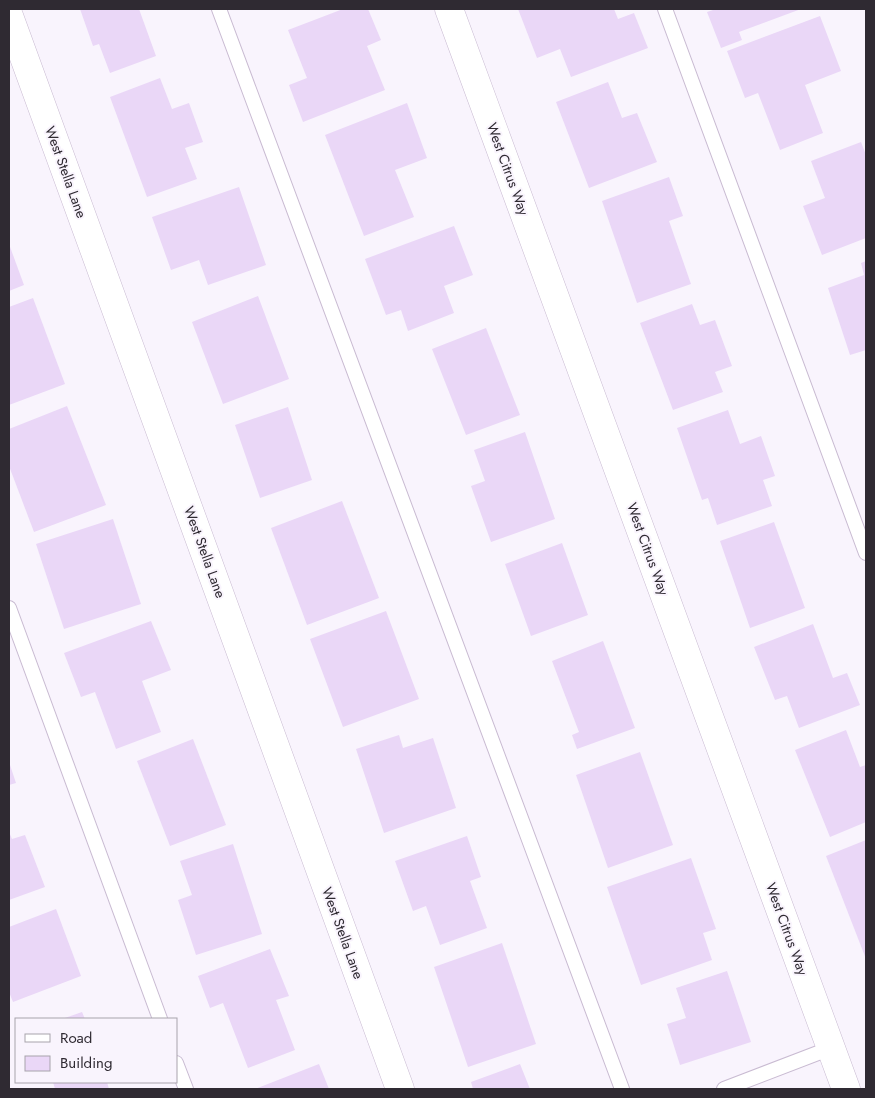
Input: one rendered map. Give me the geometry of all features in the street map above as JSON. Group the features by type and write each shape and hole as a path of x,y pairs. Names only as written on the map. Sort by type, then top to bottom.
{"street":[{"name":"West Citrus Way","path":"449,9 846,1089"},
{"name":"West Stella Lane","path":"9,16 400,1089"}],"lane":[{"path":"219,9 622,1089"},
{"path":"664,9 866,553"},
{"path":"9,608 160,1018"},
{"path":"724,1089 831,1048"},
{"path":"178,1068 186,1089"}],"building":[{"path":"80,9 139,9 156,56 110,73 99,44 93,46"},
{"path":"343,9 368,9 381,40 367,46 385,90 303,122 289,85 307,78 288,30"},
{"path":"518,9 614,9 618,19 634,13 648,48 571,77 560,49 537,58"},
{"path":"716,9 801,9 739,32 742,40 721,48 707,12"},
{"path":"820,16 841,71 805,85 823,133 780,150 758,93 745,98 727,51"},
{"path":"160,78 172,109 189,103 203,142 185,148 197,179 147,197 110,97"},
{"path":"608,82 622,118 637,113 657,162 589,188 556,102"},
{"path":"407,103 427,158 395,170 414,217 364,236 325,135"},
{"path":"861,142 866,155 866,238 822,255 803,206 825,198 811,161"},
{"path":"669,177 683,216 669,221 691,284 637,303 602,201"},
{"path":"239,187 266,265 208,285 199,260 171,270 152,217"},
{"path":"454,226 473,275 444,286 454,313 408,331 401,310 386,315 365,259"},
{"path":"9,244 24,285 9,291"},
{"path":"866,261 866,350 850,355 828,288 864,275 861,263"},
{"path":"258,296 289,379 223,404 192,322"},
{"path":"33,298 65,384 9,405 9,307"},
{"path":"692,304 700,325 715,320 732,366 715,372 723,392 673,410 640,323"},
{"path":"486,328 520,415 466,435 432,349"},
{"path":"67,406 106,505 34,532 9,466 9,429"},
{"path":"288,407 312,480 260,498 235,425"},
{"path":"728,410 740,444 761,436 775,476 763,480 772,506 717,525 708,498 702,500 677,428"},
{"path":"525,432 555,519 491,542 471,486 485,481 474,450"},
{"path":"342,501 379,598 307,625 271,528"},
{"path":"113,519 141,604 64,629 36,544"},
{"path":"774,522 805,608 750,628 720,541"},
{"path":"562,543 588,615 531,636 505,564"},
{"path":"386,611 419,699 343,727 310,639"},
{"path":"151,621 171,670 142,681 161,732 116,749 95,692 81,697 64,653"},
{"path":"813,624 833,678 847,673 860,705 799,728 787,696 775,700 754,647"},
{"path":"603,641 635,728 577,749 572,735 579,732 552,661"},
{"path":"846,730 860,767 866,765 866,822 830,837 795,750"},
{"path":"399,735 403,748 433,738 456,808 384,833 356,749"},
{"path":"193,739 226,825 170,846 137,761"},
{"path":"640,752 673,845 608,868 576,775"},
{"path":"9,762 16,783 9,785"},
{"path":"9,832 12,839 25,835 45,887 9,900"},
{"path":"467,836 481,877 470,881 487,928 440,945 426,906 413,911 395,861"},
{"path":"866,840 866,959 826,856"},
{"path":"233,844 262,934 196,955 178,900 192,895 180,861"},
{"path":"691,858 716,929 703,933 712,960 641,985 607,887"},
{"path":"56,909 81,976 13,1002 9,992 9,927"},
{"path":"502,943 536,1044 468,1067 434,967"},
{"path":"270,949 289,996 276,1000 295,1050 248,1068 223,1003 210,1008 198,976"},
{"path":"727,971 751,1042 680,1065 667,1024 686,1018 676,988"},
{"path":"82,1012 85,1018 65,1018"},
{"path":"319,1064 329,1089 255,1089"},
{"path":"520,1064 530,1089 473,1089 471,1082"},
{"path":"53,1083 107,1083 109,1089 55,1089"}]}
